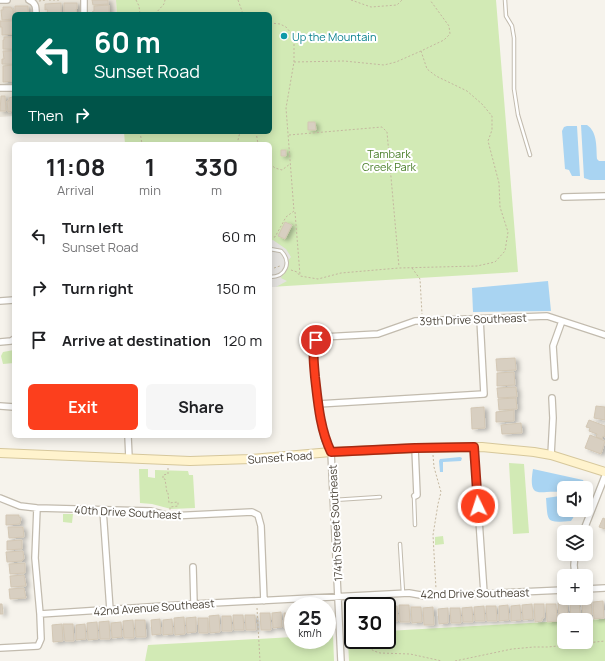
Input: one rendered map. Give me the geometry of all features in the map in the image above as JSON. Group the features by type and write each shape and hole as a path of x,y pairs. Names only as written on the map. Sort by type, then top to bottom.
{"street":[{"path":"0,0 7,0"},
{"path":"84,0 84,12"},
{"path":"31,1 36,6 36,12"},
{"path":"0,88 12,88"},
{"path":"564,197 605,196"},
{"path":"0,301 12,300"},
{"name":"39th Drive Southeast","path":"316,340 323,337 378,334 415,321 547,316 605,335"},
{"path":"318,404 484,394 480,318"},
{"path":"555,377 553,346 562,321"},
{"path":"0,342 12,340"},
{"name":"174th Street Southeast","path":"316,340 313,350 318,404 325,440 331,452 341,661"},
{"path":"551,455 553,418 552,398"},
{"path":"0,406 12,407"},
{"path":"128,438 129,458"},
{"path":"474,447 484,593"},
{"name":"Sunset Road","path":"0,453 190,461 251,459 331,452 474,447 534,452 551,455 605,472"},
{"path":"415,448 416,496"},
{"path":"586,525 605,476"},
{"name":"40th Drive Southeast","path":"1,500 20,506 37,508 151,511 169,516 252,512 258,515 260,526 264,601"},
{"path":"0,648 38,646 40,640 40,614 35,558 37,508"},
{"path":"103,510 110,610"},
{"path":"193,567 194,604"},
{"path":"593,589 605,588"},
{"name":"42nd Drive Southeast","path":"338,597 403,594 437,596 557,590"},
{"name":"42nd Avenue Southeast","path":"40,614 194,604 338,597"}],"lane":[{"path":"505,0 506,16 512,26 514,38 514,89 518,115 530,155"},
{"path":"272,249 281,251 287,262 285,268 279,276 272,277"},
{"path":"415,525 414,497 416,496"},
{"path":"333,500 380,497"},
{"path":"400,544 403,594"}],"path":[{"path":"49,0 60,0"},
{"path":"136,0 140,12"},
{"path":"157,12 164,4 165,0"},
{"path":"238,0 242,12"},
{"path":"351,0 371,7 397,5 402,0"},
{"path":"294,62 344,61 384,65 396,62 421,51 444,40 450,34 449,26 431,1"},
{"path":"272,23 280,24 286,27 291,33 294,44 294,62 286,108 300,276"},
{"path":"272,268 279,266 297,272 300,276 318,279 341,272 412,267 477,266 495,262 505,251 508,232 500,207 500,183 488,141 492,130 492,116 482,104 467,91 436,76 426,69 421,51"},
{"path":"288,136 382,127 387,132 399,268"},
{"path":"272,166 282,170 290,163"},
{"path":"272,237 275,236 286,217 294,212"},
{"path":"412,267 420,279 422,321"},
{"path":"433,448 434,467 441,492 433,535 437,596"},
{"path":"168,460 168,474 163,475 163,479 165,479 169,503 178,502 178,506 170,507 169,516"},
{"path":"257,601 260,661"},
{"path":"340,641 356,641 380,653 410,654 442,661"},
{"path":"455,661 512,649 534,647 548,648 605,641"}],"shaded area":[{"path":"0,0 116,0 117,12 12,12 12,116 0,117"},
{"path":"272,240 286,249 291,257 287,262 281,278 287,281 276,287 272,287"}],"green space":[{"name":"Tambark Creek Park","path":"116,0 496,0 518,272 272,287 272,142 125,142 124,134 272,134 272,12 117,12"},
{"path":"12,350 12,363 3,364 1,356 3,352"},
{"path":"509,463 524,464 529,533 513,534"},
{"path":"139,469 148,469 148,477 155,478 155,470 188,471 189,475 193,475 195,508 171,509 152,504 140,503"},
{"path":"63,514 73,514 72,523 63,522"},
{"path":"443,536 444,544 435,545 435,537"},
{"path":"605,619 605,661 349,661 348,649 396,649 396,630 557,621 557,649 593,649 593,620"},
{"path":"284,637 284,649 334,649 334,661 145,661 148,645"}],"water":[{"path":"581,125 587,125 591,128 595,136 597,159 599,161 605,161 605,180 590,180 584,178"},
{"path":"577,126 580,176 572,176 569,170 565,169 562,131 564,127"},
{"path":"548,281 551,311 473,312 472,288"},
{"path":"462,458 461,461 443,462 443,472 440,472 440,459"},
{"path":"533,469 584,481 557,481 557,492 539,492 535,491 532,487"},
{"path":"557,496 557,517 573,517 571,521 552,521 548,516 546,498"}],"building":[{"path":"92,0 108,0 108,4 93,5"},
{"path":"61,3 61,12 48,12 47,9 45,10 45,4"},
{"path":"64,3 77,3 77,12 64,12"},
{"path":"109,5 109,12 92,12 94,11 94,6"},
{"path":"15,6 28,6 28,12 15,12"},
{"path":"3,7 11,7 13,9 12,19 2,20 1,10 3,10"},
{"path":"0,21 12,21 12,34 2,35 2,27 0,27"},
{"path":"4,37 12,37 12,49 3,49"},
{"path":"3,51 12,51 12,64 2,64 2,59 4,59"},
{"path":"12,65 12,81 3,82 3,66"},
{"path":"1,96 5,96 6,111 0,111"},
{"path":"12,97 12,111 8,112 7,101 9,101 9,98"},
{"path":"308,122 315,122 316,130 308,130"},
{"path":"281,150 286,150 286,156 281,156"},
{"path":"285,222 292,225 285,239 278,236"},
{"path":"515,358 516,370 497,371 496,359"},
{"path":"514,372 515,385 497,386 497,373"},
{"path":"516,387 517,397 498,398 497,388"},
{"path":"516,398 517,409 499,410 498,399"},
{"path":"596,406 605,407 605,420 594,418"},
{"path":"484,407 485,428 472,429 471,408"},
{"path":"514,410 514,421 496,422 496,412"},
{"path":"589,420 605,426 605,437 603,436 602,439 596,437 597,434 589,431 590,428 586,427"},
{"path":"521,423 522,433 502,434 501,425"},
{"path":"590,435 605,441 601,454 585,448"},
{"path":"6,515 19,515 21,518 20,524 6,525"},
{"path":"603,518 605,519 605,529 599,527"},
{"path":"8,527 23,527 24,537 9,538"},
{"path":"22,540 22,549 7,550 7,541"},
{"path":"23,551 24,559 22,561 7,562 6,552"},
{"path":"25,563 25,573 10,574 9,564"},
{"path":"24,575 26,586 11,587 10,576"},
{"path":"24,588 26,598 10,599 9,589"},
{"path":"603,601 604,618 594,619 593,602"},
{"path":"0,604 2,604 3,614 0,614"},
{"path":"532,604 533,619 523,620 522,605"},
{"path":"534,604 544,604 544,618 542,618 542,621 535,622"},
{"path":"546,604 556,604 557,621 547,622"},
{"path":"399,605 409,605 410,622 400,622"},
{"path":"508,605 509,620 499,621 499,606"},
{"path":"520,605 521,620 511,621 511,606"},
{"path":"558,605 567,605 568,613 559,613"},
{"path":"570,605 579,605 580,613 571,613"},
{"path":"582,605 591,605 592,613 583,613"},
{"path":"396,606 397,606 398,621 396,621"},
{"path":"484,606 485,621 475,621 474,607"},
{"path":"486,606 496,606 497,621 487,621"},
{"path":"411,607 421,607 422,622 412,623"},
{"path":"433,607 434,625 424,625 423,608"},
{"path":"472,607 473,622 463,622 462,608"},
{"path":"448,608 448,623 439,624 438,609"},
{"path":"450,608 460,608 461,623 451,623"},
{"path":"281,612 282,627 273,628 272,613"},
{"path":"260,613 270,613 271,630 261,630"},
{"path":"219,615 220,632 210,633 209,616"},
{"path":"233,615 243,615 244,630 234,630"},
{"path":"245,615 255,615 256,630 246,630"},
{"path":"222,616 231,616 232,631 222,631"},
{"path":"184,617 185,634 175,635 174,618"},
{"path":"196,617 196,632 187,633 186,618"},
{"path":"198,618 208,618 208,633 199,633"},
{"path":"160,619 161,634 152,635 151,620"},
{"path":"172,619 173,634 163,635 163,620"},
{"path":"133,620 134,638 124,638 123,621"},
{"path":"135,620 145,620 146,637 136,637"},
{"path":"109,621 110,639 100,639 99,622"},
{"path":"97,622 98,639 88,640 87,623"},
{"path":"121,622 122,637 112,638 111,623"},
{"path":"62,624 63,641 53,642 52,625"},
{"path":"63,624 73,624 74,641 65,641"},
{"path":"85,624 86,639 76,640 76,625"}],"place":[{"name":"Up the Mountain","path":"284,36"}],"route":[{"path":"316,340 313,350 318,404 325,440 331,452 474,447 478,506"}]}
